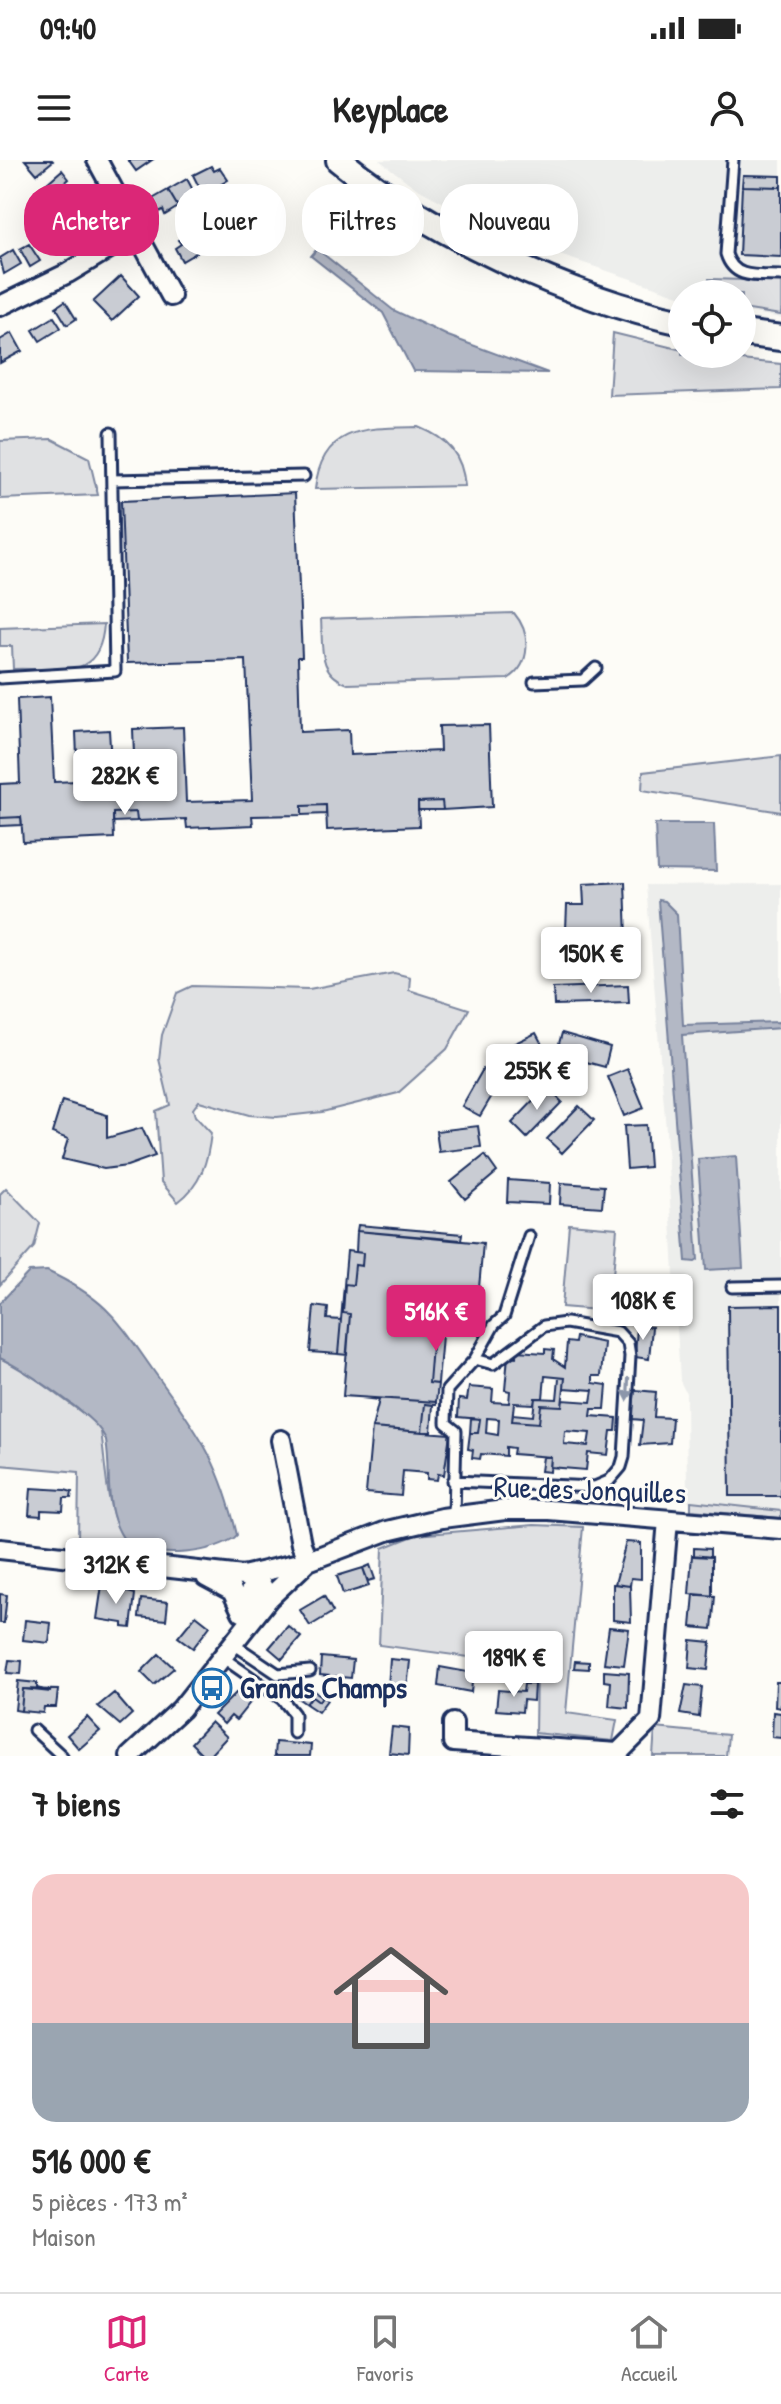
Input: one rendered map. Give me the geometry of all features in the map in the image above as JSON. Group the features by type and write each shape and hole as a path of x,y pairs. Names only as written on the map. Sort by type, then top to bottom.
{"main road":[{"path":"339,160 405,206 521,267 593,295 668,318"},
{"path":"756,335 781,338"}],"street":[{"path":"97,160 111,184"},
{"path":"0,306 96,256"},
{"path":"151,256 171,296"},
{"path":"281,1440 301,1544 308,1561"},
{"name":"Rue des Jonquilles","path":"251,1594 277,1569 308,1561 387,1531 454,1516 505,1510 549,1510 781,1529"},
{"path":"453,1723 453,1742 618,1753 637,1748 651,1720 668,1520"},
{"path":"0,1549 51,1552 200,1574 251,1594 231,1645 181,1709 142,1751"},
{"name":"Rue des Jonquilles","path":"251,1594 308,1561"}],"lane":[{"path":"733,160 726,254 730,267 737,273 781,276"},
{"path":"0,678 115,671 111,433"},
{"path":"112,480 304,476"},
{"path":"534,682 583,680 596,668"},
{"path":"454,1516 456,1431 446,1423 447,1390 475,1359 494,1325 504,1316 529,1236"},
{"path":"732,1287 781,1286"},
{"path":"453,1481 595,1487 617,1474 624,1457 630,1356 628,1343 618,1332 566,1323 544,1326 493,1364 475,1359"},
{"path":"231,1645 278,1674 310,1671"},
{"path":"231,1645 294,1714 294,1733"},
{"path":"34,1730 62,1756"}],"shaded area":[{"path":"379,160 781,160 781,318 756,314 756,280 668,280 668,291 563,256 578,256 578,184 440,184 440,201 424,192 424,184 411,184"},
{"path":"311,256 326,256 393,310 448,336 548,373 413,371 383,313"},
{"path":"756,280 781,281 781,315 756,311"},
{"path":"613,333 668,347 668,368 756,368 756,361 781,364 781,389 609,395"},
{"path":"419,427 452,449 461,465 465,486 315,489 319,468 327,452 350,434 382,428"},
{"path":"52,439 89,458 98,495 0,499 0,441"},
{"path":"514,613 524,630 526,648 521,665 508,679 348,684 331,673 322,649 321,619"},
{"path":"104,624 95,656 75,668 13,669 12,646 0,646 0,628"},
{"path":"781,756 781,812 642,790 643,772"},
{"path":"655,824 714,824 716,871 657,870"},
{"path":"781,884 781,1511 687,1501 686,1393 680,1381 666,1130 646,885"},
{"path":"658,900 664,901 677,914 683,1025 781,1022 781,1028 682,1035 698,1260 695,1262 686,1261"},
{"path":"394,973 410,977 409,990 469,1009 447,1049 398,1093 322,1112 277,1117 249,1115 199,1101 193,1109 195,1116 211,1133 208,1153 198,1180 178,1202 161,1182 156,1111 170,1105 159,1059 162,1035 177,993 192,986 309,989"},
{"path":"736,1156 743,1268 706,1270 698,1159"},
{"path":"6,1188 40,1223 34,1247 0,1285 0,1194"},
{"path":"569,1224 617,1228 610,1311 562,1307"},
{"path":"47,1271 88,1294 115,1318 177,1403 217,1472 231,1511 237,1535 234,1538 193,1552 162,1553 134,1545 123,1538 113,1515 108,1454 101,1432 60,1395 0,1358 0,1303 29,1272"},
{"path":"0,1358 24,1370 100,1426 111,1509 124,1537 134,1546 78,1542 79,1472 0,1465"},
{"path":"691,1501 781,1511 781,1518 691,1510"},
{"path":"534,1525 583,1527 566,1713 617,1720 613,1741 535,1733 536,1666 379,1645 383,1548 416,1535"},
{"path":"655,1728 728,1735 726,1756 653,1756"}],"building":[{"path":"25,160 52,160 53,161 37,174"},
{"path":"128,160 152,160 136,171"},
{"path":"211,166 214,171 220,168 228,180 221,184 198,184 193,175"},
{"path":"62,170 69,179 63,184 46,184"},
{"path":"743,175 781,176 781,187 742,186"},
{"path":"175,186 175,202 168,190"},
{"path":"742,186 781,187 781,257 739,255"},
{"path":"168,190 175,202 175,209 165,215 163,210 159,212 159,195"},
{"path":"24,247 24,256 37,256 40,261 30,267 20,249"},
{"path":"13,250 21,264 4,274 0,258"},
{"path":"121,276 139,296 112,321 93,302"},
{"path":"65,301 76,319 67,325 56,307"},
{"path":"54,317 61,328 40,341 33,330"},
{"path":"12,333 22,351 0,363 0,340"},
{"path":"295,493 302,657 298,657 300,732 349,730 350,755 440,751 439,726 489,725 492,807 443,810 442,801 418,802 419,826 327,830 326,805 302,806 302,815 252,816 253,825 187,828 186,819 137,821 136,812 113,813 114,838 23,842 21,817 0,818 0,784 20,783 17,699 50,697 54,782 78,781 76,732 109,730 112,780 135,779 133,729 183,727 186,802 252,800 246,660 127,663 121,501"},
{"path":"442,801 443,810 418,810 418,802"},
{"path":"326,805 326,814 302,815 302,806"},
{"path":"136,812 137,821 113,822 113,813"},
{"path":"21,817 22,825 0,826 0,818"},
{"path":"625,882 627,938 606,939 607,953 565,954 567,905 584,905 583,884"},
{"path":"628,985 629,1003 554,1005 553,988"},
{"path":"536,1033 546,1052 507,1070 498,1051"},
{"path":"562,1033 610,1047 605,1067 556,1054"},
{"path":"483,1069 502,1079 480,1116 462,1106"},
{"path":"628,1069 644,1108 624,1116 608,1077"},
{"path":"547,1087 562,1102 527,1138 512,1123"},
{"path":"62,1101 107,1115 107,1138 142,1128 155,1156 127,1166 104,1169 62,1159 68,1139 52,1133"},
{"path":"579,1106 594,1120 562,1153 547,1139"},
{"path":"646,1125 649,1167 627,1169 624,1126"},
{"path":"478,1126 481,1147 439,1152 436,1131"},
{"path":"485,1155 497,1172 465,1199 451,1182"},
{"path":"508,1180 550,1183 549,1204 507,1202"},
{"path":"561,1183 604,1186 602,1207 560,1204"},
{"path":"358,1225 462,1234 461,1240 357,1231"},
{"path":"357,1231 483,1243 477,1310 462,1308 460,1325 434,1322 429,1383 438,1384 436,1402 343,1396 350,1314 343,1313 345,1284 353,1285 355,1265 362,1266 363,1253 356,1252"},
{"path":"347,1251 363,1253 362,1266 355,1265 353,1285 345,1284 343,1313 350,1314 347,1355 338,1354"},
{"path":"781,1305 781,1496 730,1496 728,1306"},
{"path":"314,1306 328,1308 327,1319 341,1320 338,1354 310,1352"},
{"path":"434,1322 443,1323 438,1384 429,1383"},
{"path":"637,1326 652,1327 649,1359 635,1357"},
{"path":"576,1337 604,1343 601,1376 593,1376 593,1383 607,1385 605,1409 592,1409 591,1416 617,1418 616,1431 611,1431 608,1455 588,1453 586,1470 550,1467 551,1457 513,1454 514,1448 506,1447 506,1456 481,1454 480,1459 472,1458 473,1450 468,1449 470,1433 478,1433 480,1419 458,1417 459,1399 467,1400 469,1387 493,1389 492,1402 509,1403 510,1391 505,1390 508,1356 516,1357 517,1351 545,1353 545,1349 554,1350 553,1359 565,1367 567,1342 575,1343","holes":["545,1376 565,1378 564,1388 593,1390 591,1402 563,1400 562,1406 541,1405 539,1423 512,1421 514,1403 534,1404 535,1398 543,1398","487,1418 499,1419 498,1435 486,1433","565,1431 590,1433 588,1446 564,1444"]},
{"path":"559,1378 565,1378 562,1406 541,1405 539,1423 512,1421 513,1414 533,1416 535,1398 557,1399"},
{"path":"635,1390 656,1392 654,1417 672,1418 670,1443 640,1445 643,1420 632,1419"},
{"path":"361,1398 436,1402 436,1405 425,1404 422,1432 372,1428 379,1400"},
{"path":"425,1404 433,1405 431,1432 422,1432"},
{"path":"471,1418 480,1419 478,1433 470,1433"},
{"path":"372,1428 450,1434 444,1475 438,1474 437,1480 427,1479 427,1473 403,1471 401,1496 366,1493"},
{"path":"543,1457 551,1457 550,1472 541,1471"},
{"path":"31,1488 65,1490 72,1492 71,1498 64,1498 63,1511 41,1510 41,1516 29,1515"},
{"path":"626,1542 641,1543 641,1579 631,1578 630,1586 615,1584"},
{"path":"694,1548 710,1549 710,1557 694,1556"},
{"path":"692,1555 712,1557 712,1596 689,1594"},
{"path":"370,1565 375,1579 368,1581 363,1568"},
{"path":"363,1568 369,1586 343,1594 337,1576"},
{"path":"613,1584 630,1586 631,1622 613,1620"},
{"path":"102,1585 135,1594 131,1628 123,1627 123,1623 97,1619"},
{"path":"0,1594 7,1595 4,1623 0,1623"},
{"path":"694,1594 715,1596 712,1629 691,1627"},
{"path":"324,1596 333,1612 310,1626 300,1610"},
{"path":"141,1599 168,1602 166,1620 139,1617"},
{"path":"196,1615 210,1626 193,1648 178,1637"},
{"path":"25,1620 51,1623 49,1643 23,1640"},
{"path":"288,1626 301,1637 282,1659 269,1648"},
{"path":"609,1627 629,1629 624,1665 604,1663"},
{"path":"691,1640 711,1642 708,1670 689,1668"},
{"path":"159,1654 174,1668 154,1685 141,1672"},
{"path":"321,1657 353,1660 351,1678 320,1675"},
{"path":"390,1659 410,1661 407,1689 388,1687"},
{"path":"9,1660 22,1661 21,1674 7,1673"},
{"path":"575,1661 589,1662 589,1669 574,1668"},
{"path":"440,1667 473,1673 471,1692 438,1686"},
{"path":"604,1671 629,1673 628,1708 609,1706 611,1682 604,1681"},
{"path":"18,1681 37,1683 37,1688 51,1692 23,1689 21,1711 15,1710"},
{"path":"776,1682 781,1682 781,1708 775,1707"},
{"path":"524,1684 534,1684 533,1701 523,1700 522,1712 496,1710 498,1690 523,1692"},
{"path":"305,1685 322,1696 319,1701 312,1696 306,1704 296,1697"},
{"path":"686,1685 702,1687 699,1717 680,1714"},
{"path":"23,1689 58,1690 56,1707 44,1707 43,1713 21,1711"},
{"path":"240,1689 252,1700 236,1720 231,1716 224,1724 214,1715"},
{"path":"114,1693 132,1714 120,1725 98,1706"},
{"path":"312,1696 319,1701 322,1696 327,1700 318,1712 306,1704"},
{"path":"773,1712 781,1713 781,1738 772,1737"},
{"path":"87,1717 100,1731 79,1749 67,1735"},
{"path":"211,1722 227,1737 209,1756 204,1756 191,1743"},
{"path":"392,1727 409,1729 408,1755 389,1753"},
{"path":"275,1742 311,1745 310,1756 274,1756"}],"place":[{"name":"Grands Champs","path":"212,1688"}]}
